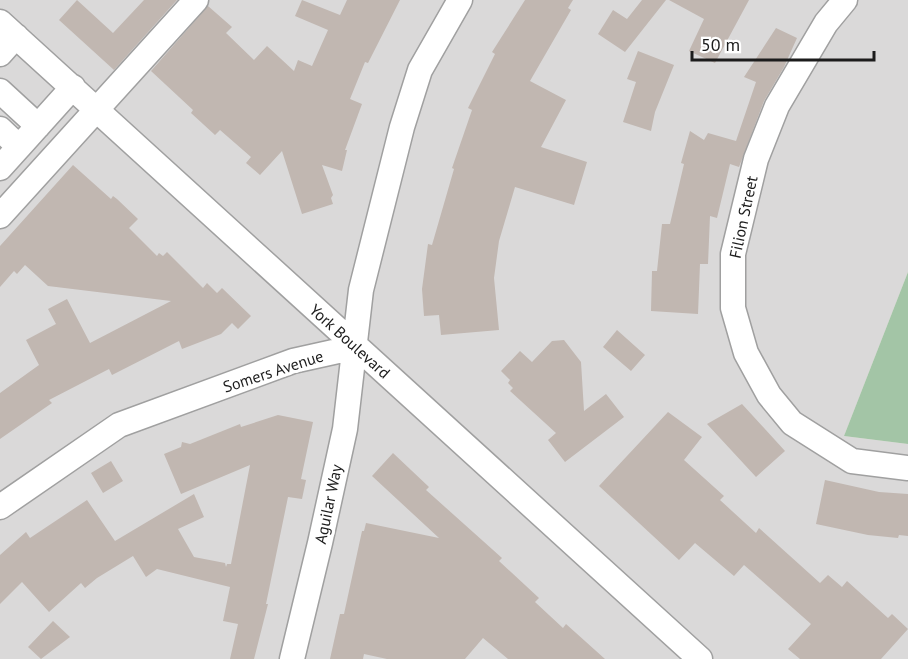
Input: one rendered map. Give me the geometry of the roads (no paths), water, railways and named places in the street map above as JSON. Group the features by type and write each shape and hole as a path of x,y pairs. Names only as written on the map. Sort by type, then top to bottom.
{"street":[{"path":"0,216 196,0"},
{"path":"356,347 361,291 402,128 420,70 460,0"},
{"name":"Filion Street","path":"845,0 826,23 777,106 756,159 733,254 733,308 746,352 769,396 792,423 852,461 908,468"},
{"path":"0,54 8,29"},
{"name":"York Boulevard","path":"8,29 700,659"},
{"path":"0,168 73,87"},
{"path":"0,91 29,136"},
{"path":"0,111 29,136"},
{"path":"0,129 29,136"},
{"name":"Somers Avenue","path":"0,507 119,425 293,361 356,347"},
{"name":"Aguilar Way","path":"292,659 345,429 356,347"}]}
